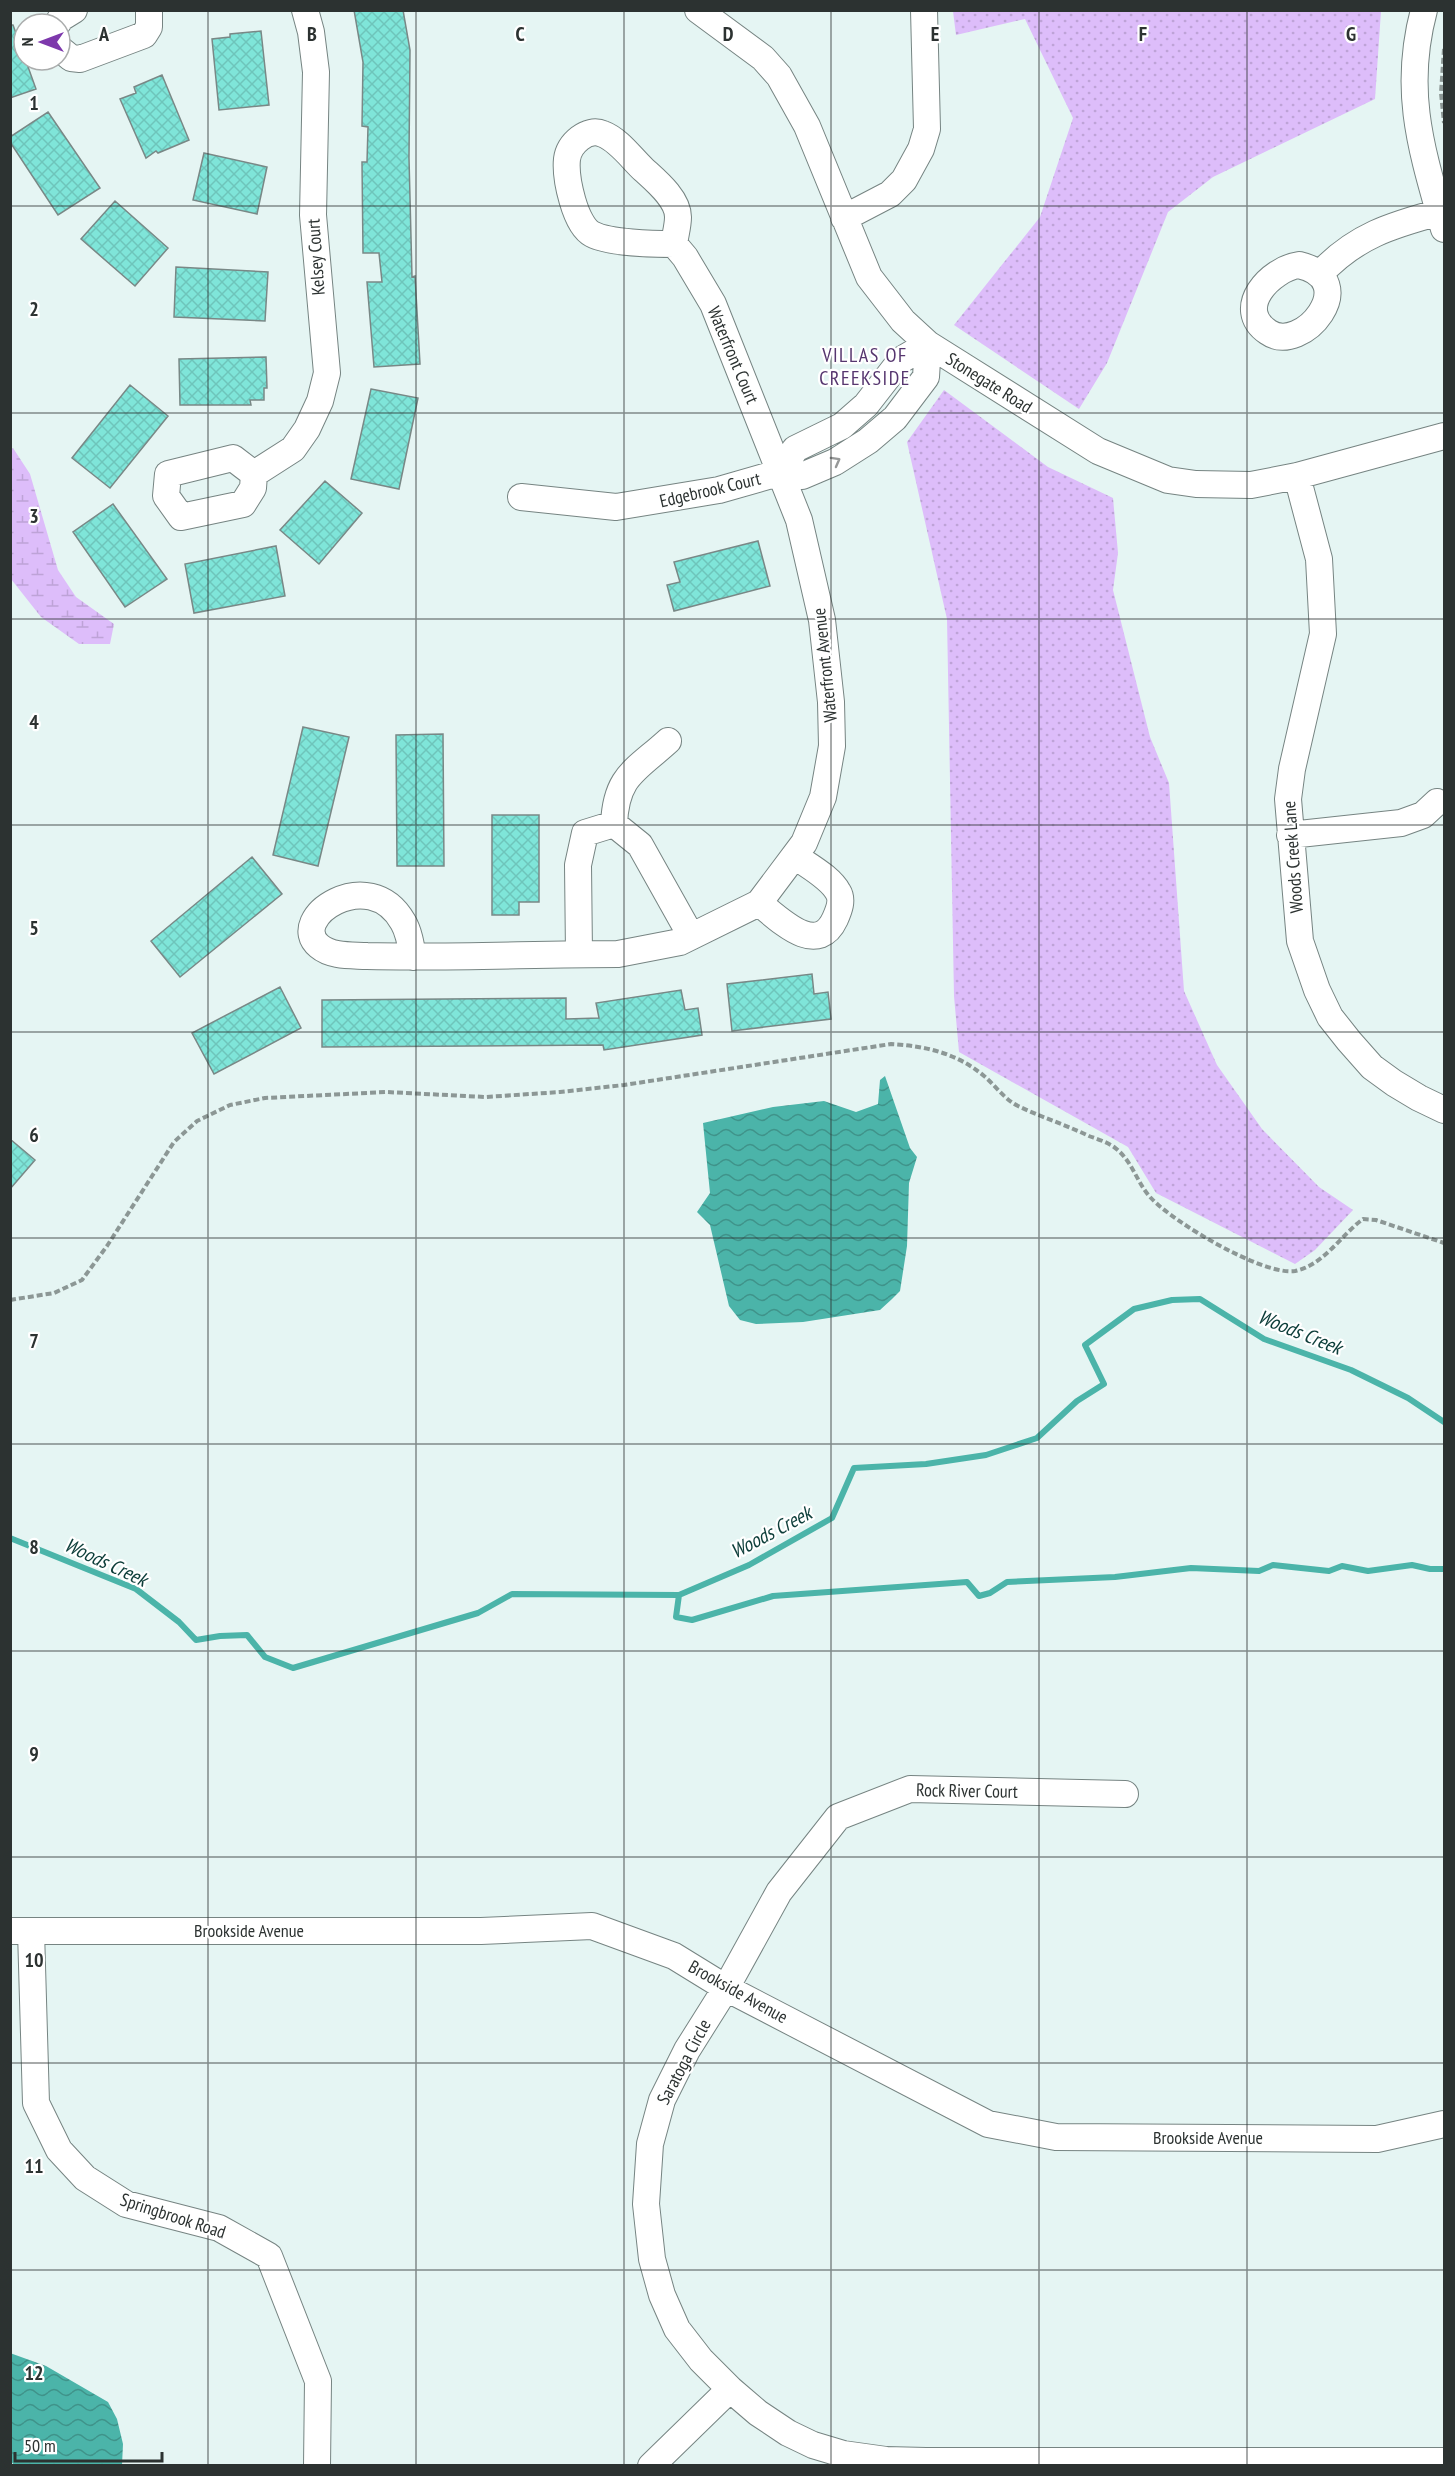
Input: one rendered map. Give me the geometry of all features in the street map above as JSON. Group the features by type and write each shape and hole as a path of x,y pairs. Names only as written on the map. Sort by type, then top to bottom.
{"street":[{"path":"72,58 80,59 144,36 149,27 149,10"},
{"name":"Kelsey Court","path":"254,474 293,449 307,429 320,401 327,373 312,215 316,72 305,10"},
{"name":"Stonegate Road","path":"698,10 763,58 779,76 807,126 869,277 897,314 928,344 1098,452 1168,480 1196,484 1251,485 1297,476 1444,436"},
{"path":"844,218 890,194 904,180 921,149 927,129 924,10"},
{"path":"1320,274 1370,234 1393,225 1442,221 1415,119 1413,63 1424,10"},
{"path":"592,132 603,134 614,141 658,184 673,202 678,216 674,244 603,237 584,228 578,220 567,164 567,157 582,136 592,132"},
{"name":"Waterfront Court","path":"674,244 698,277 712,304 782,472"},
{"name":"Edgebrook Court","path":"521,498 616,507 719,490 782,472 802,476 835,462 868,441 894,418 926,377 928,344"},
{"name":"Waterfront Avenue","path":"413,957 618,954 680,942 759,903 795,856 804,843 823,797 832,746 831,702 822,620 813,577 799,520 782,472"},
{"name":"Woods Creek Lane","path":"1297,476 1319,559 1323,634 1292,769 1288,800 1300,941 1317,990 1330,1017 1372,1066 1419,1098 1444,1110"},
{"path":"614,824 615,804 624,781 668,741"},
{"path":"1290,835 1401,823 1423,815 1437,802"},
{"path":"614,824 640,845 691,936"},
{"path":"579,954 578,865 585,833 614,824"},
{"path":"759,903 797,933 811,936 825,932 834,922 840,908 840,894 833,884 795,856"},
{"name":"Rock River Court","path":"726,1988 779,1892 838,1817 910,1789 1125,1794"},
{"name":"Brookside Avenue","path":"21,1931 481,1931 592,1926 674,1956 726,1988 988,2124 1056,2137 1377,2139 1444,2124"},
{"name":"Springbrook Road","path":"21,1931 36,2103 59,2150 85,2178 126,2204 219,2228 268,2256 318,2381 317,2466"},
{"name":"Saratoga Circle","path":"726,1988 687,2050 662,2100 650,2144 646,2204 652,2259 662,2295 677,2329 700,2360 758,2413 788,2433 813,2445 843,2454 886,2460 1444,2462"},
{"path":"651,2466 730,2389"}],"path":[{"path":"1444,49 1441,93 1444,123"},
{"path":"10,1300 54,1293 82,1280 107,1246 174,1142 197,1121 230,1105 265,1098 386,1092 486,1097 560,1092 624,1085 891,1044 934,1049 957,1058 983,1075 1012,1103 1113,1146 1128,1160 1149,1197 1162,1209 1181,1223 1235,1254 1269,1268 1294,1271 1315,1263 1363,1219 1376,1220 1444,1243"}],"green space":[{"path":"953,11 1381,11 1375,99 1213,177 1168,212 1107,363 1079,409 954,325 1040,217 1073,118 1025,19 956,35"},
{"path":"944,390 1048,467 1113,498 1118,553 1113,590 1150,737 1169,783 1184,991 1217,1065 1262,1129 1319,1187 1353,1210 1315,1250 1295,1264 1156,1193 1128,1147 959,1052 954,996 947,619 907,442"},
{"path":"13,448 30,474 58,570 76,597 114,624 110,644 79,644 41,617 11,579 10,451"}],"water":[{"path":"885,1076 910,1148 917,1157 909,1183 907,1246 900,1291 880,1310 803,1322 756,1324 740,1320 729,1306 710,1225 697,1212 710,1193 703,1123 773,1107 824,1101 856,1112 878,1104 880,1080"},
{"path":"10,2353 46,2366 108,2402 117,2419 123,2444 122,2465 14,2465 10,2460"}],"building":[{"path":"354,10 403,10 410,50 409,158 412,277 415,276 420,364 374,367 367,282 382,282 379,253 363,253 362,162 367,162 368,127 362,126 363,62"},
{"path":"10,25 12,25 12,72 30,72 36,89 10,98"},
{"path":"261,31 269,105 219,110 212,39 230,37 230,34"},
{"path":"162,75 189,140 158,153 156,151 146,158 120,99 136,93 134,87"},
{"path":"48,112 100,188 58,215 10,142 10,137"},
{"path":"204,153 267,167 257,214 193,200"},
{"path":"115,201 168,248 135,286 81,239"},
{"path":"176,267 268,272 265,321 174,317"},
{"path":"266,357 267,388 264,388 264,400 250,400 251,405 180,405 179,359"},
{"path":"130,385 168,416 110,488 72,458"},
{"path":"371,389 418,398 399,489 351,479"},
{"path":"325,481 362,513 319,564 280,530"},
{"path":"113,504 167,579 125,607 73,532"},
{"path":"758,541 770,586 674,611 667,585 680,582 674,562"},
{"path":"276,546 285,596 194,613 185,564"},
{"path":"303,727 349,737 318,866 273,855"},
{"path":"443,734 444,866 397,866 396,735"},
{"path":"492,815 539,815 539,902 519,902 519,915 492,915"},
{"path":"252,857 282,894 180,977 151,941"},
{"path":"812,974 814,994 828,992 831,1019 732,1031 727,984"},
{"path":"280,987 301,1028 214,1074 192,1033"},
{"path":"681,990 685,1010 698,1008 702,1035 604,1050 603,1045 322,1047 322,1000 566,998 566,1019 599,1018 596,1003"},
{"path":"10,1139 35,1160 10,1189"}],"waterway":[{"name":"Woods Creek","path":"10,1538 136,1589 179,1622 196,1640 247,1635 265,1657 293,1668 478,1613 512,1594 679,1595 749,1565 832,1518 854,1468 926,1464 986,1455 1037,1438 1077,1401 1104,1384 1085,1345 1134,1309 1172,1300 1200,1299 1264,1339 1351,1370 1408,1398 1444,1422"},
{"path":"679,1595 676,1617 692,1620 773,1596 967,1582 979,1596 990,1593 1007,1582 1115,1577 1191,1568 1259,1571 1273,1565 1329,1571 1342,1566 1368,1571 1412,1565 1444,1569"}],"district":[{"name":"VILLAS OF CREEKSIDE","path":"865,366"}]}
